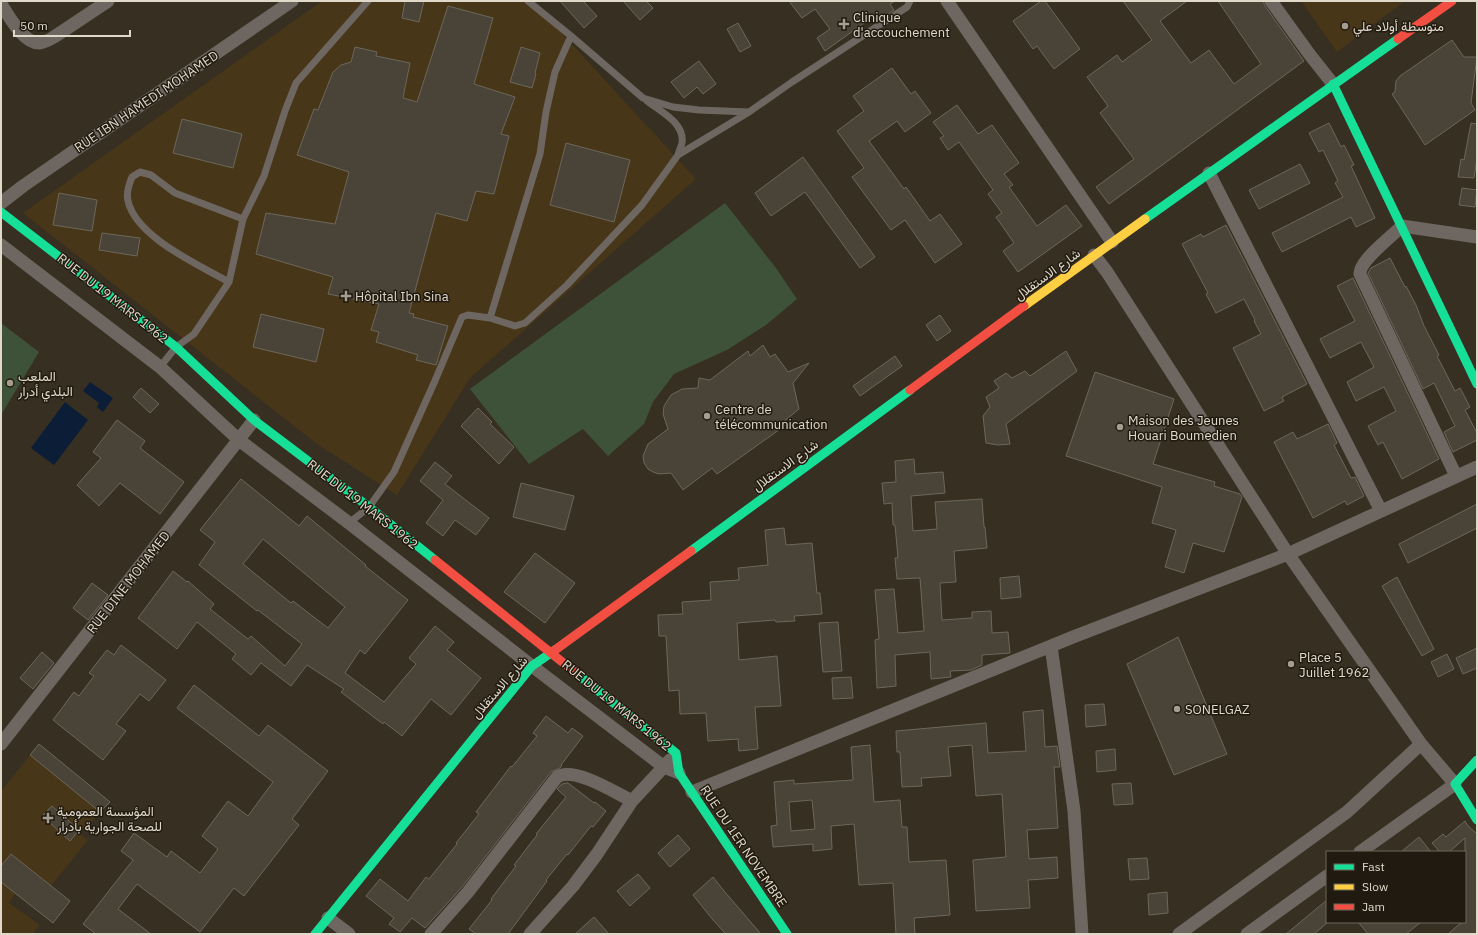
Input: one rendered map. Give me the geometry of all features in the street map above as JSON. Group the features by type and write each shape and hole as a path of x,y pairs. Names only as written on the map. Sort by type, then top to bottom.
{"street":[{"path":"1,4 24,36 31,41 38,43 45,42 54,37 108,1"},
{"name":"RUE IBN HAMEDI MOHAMED","path":"1,203 23,186 292,1"},
{"path":"947,1 1112,242"},
{"path":"1272,1 1310,55 1333,84 1477,384"},
{"name":"شارع الاستقلال","path":"315,934 532,666 552,653 1094,255 1452,1"},
{"path":"1209,173 1381,511"},
{"name":"RUE DU 19 MARS 1962","path":"1,212 176,347 254,420 369,507 676,752 679,773 664,767 532,666 350,523 239,440 160,367 1,245"},
{"path":"1402,226 1477,237"},
{"path":"1402,226 1366,260 1360,269 1360,274 1456,476"},
{"path":"1094,255 1107,272 1288,554 1421,744 1455,784 1477,820"},
{"name":"RUE DINE MOHAMED","path":"1,744 254,420"},
{"path":"692,792 1051,646 1288,554 1477,466"},
{"path":"1051,646 1074,811 1082,934"},
{"path":"1179,934 1347,812 1421,744"},
{"path":"530,934 573,886 598,854 632,801 676,752"},
{"path":"1361,851 1455,784 1477,760"},
{"name":"RUE DU 1ER NOVEMBRE","path":"679,773 787,934"},
{"path":"431,934 468,892 560,775 568,774 592,781 632,801"},
{"path":"1253,932 1326,877"},
{"path":"328,918 349,934"}],"lane":[{"path":"160,367 176,347 194,334 229,282 243,220 264,176 285,111 296,83 368,1"},
{"path":"350,523 369,507 394,472 462,317 468,315 490,318 515,326 525,323 567,285 642,205 678,155 682,142 678,124 643,98 528,1"},
{"path":"678,155 749,112 907,7 910,1"},
{"path":"490,318 540,154 546,112 555,72 571,36"},
{"path":"643,98 673,107 699,110 749,112"},
{"path":"229,282 179,254 143,226 134,215 128,200 129,186 132,176 140,172 151,175 176,193 243,220"}],"shaded area":[{"name":"Hôpital Ibn Sina","path":"322,1 532,1 696,179 470,378 397,495 317,444 23,213"},
{"name":"متوسطة أولاد علي","path":"1301,1 1405,1 1337,52"},
{"name":"المؤسسة العمومية للصحة الجوارية بأدرار","path":"39,744 110,803 79,833 88,840 51,886 11,854 1,866 1,791"},
{"path":"1,880 16,893 9,903 40,925 33,934 1,934"}],"green space":[{"path":"725,203 776,268 797,299 766,325 727,350 674,374 653,402 644,424 608,456 583,429 529,464 470,389"},
{"name":"الملعب البلدي أدرار","path":"1,323 39,352 1,415"}],"water":[{"path":"90,382 113,398 103,412 97,407 99,403 83,391"},
{"path":"65,402 88,420 54,465 31,448"}],"building":[{"path":"405,1 424,1 419,22 402,18"},
{"path":"560,1 583,1 597,16 584,28"},
{"path":"623,1 646,1 653,8 640,20"},
{"name":"Clinique d'accouchement","path":"789,1 895,1 890,4 894,10 882,18 878,13 825,51 817,38 830,29 815,9 802,18"},
{"path":"1041,1 1045,1 1080,49 1054,69 1037,46 1033,49 1013,21"},
{"path":"1123,1 1187,1 1160,21 1191,63 1209,50 1234,84 1261,64 1218,1 1263,1 1304,61 1109,204 1096,187 1134,159 1100,113 1108,106 1087,77 1117,55 1122,62 1152,40"},
{"path":"448,6 493,18 474,84 515,97 501,134 509,136 494,194 476,191 467,221 436,213 409,313 414,314 413,317 448,326 436,365 416,360 418,355 376,342 379,332 371,330 379,304 328,294 333,277 256,254 266,213 335,224 349,172 297,155 314,109 318,110 333,72 341,65 351,62 355,47 377,52 376,56 410,63 403,98 417,102"},
{"path":"738,23 751,46 740,52 727,29"},
{"path":"1452,40 1464,57 1477,57 1471,103 1475,110 1425,145 1392,94 1395,92 1396,81 1400,76"},
{"path":"521,47 540,53 532,88 510,82"},
{"path":"699,61 716,84 703,94 697,87 684,98 671,82"},
{"path":"892,68 911,94 915,91 931,113 905,132 897,121 869,141 904,189 906,187 930,221 940,214 962,244 935,263 905,220 891,230 852,177 864,168 837,131 864,111 853,96"},
{"path":"957,105 978,134 992,125 1019,163 1004,174 1013,185 1009,187 1037,226 1066,205 1082,226 1018,272 1003,251 1014,243 996,217 1002,213 988,194 993,190 959,142 948,150 940,138 944,136 933,122"},
{"path":"182,119 242,134 233,168 173,153"},
{"path":"1329,123 1341,147 1344,145 1354,165 1351,166 1375,218 1356,227 1351,217 1282,252 1272,233 1343,197 1335,183 1338,181 1323,150 1319,152 1309,133"},
{"path":"1471,123 1477,124 1477,158 1474,178 1458,177 1461,159 1464,160"},
{"path":"566,143 630,160 614,222 550,205"},
{"path":"803,157 875,257 860,268 805,192 771,216 755,193"},
{"path":"1300,164 1310,183 1259,209 1249,190"},
{"path":"1462,188 1477,190 1475,207 1459,205"},
{"path":"59,193 97,200 92,231 53,225"},
{"path":"1226,225 1307,384 1282,397 1284,401 1264,411 1233,348 1261,334 1254,321 1255,320 1244,299 1216,313 1206,294 1208,293 1182,244 1201,234 1203,237"},
{"path":"102,233 140,238 137,256 99,250"},
{"path":"1390,258 1416,305 1424,326 1439,355 1437,356 1455,391 1460,388 1470,407 1465,410 1477,433 1477,440 1453,452 1444,432 1455,426 1434,383 1423,389 1368,273 1371,268"},
{"path":"1353,278 1439,459 1402,479 1383,442 1378,445 1368,426 1396,411 1384,387 1356,401 1347,382 1374,367 1361,342 1330,358 1320,339 1355,321 1337,286"},
{"path":"261,314 324,329 316,362 253,347"},
{"path":"940,315 951,331 937,341 926,325"},
{"name":"Centre de télécommunication","path":"763,345 770,357 775,354 788,372 809,363 793,383 799,409 781,424 783,427 717,474 712,468 683,490 671,473 659,474 648,469 644,463 643,456 648,444 668,429 663,414 664,406 671,395 682,389 698,388 699,378 710,380 748,351 750,356"},
{"path":"1066,351 1077,371 1006,424 1010,444 998,445 986,443 983,416 990,407 986,397 999,388 994,381 1006,373 1012,378 1025,371 1030,376"},
{"path":"895,356 902,366 860,396 853,386"},
{"path":"1095,372 1174,399 1153,464 1215,482 1214,486 1240,494 1242,497 1224,552 1193,543 1184,573 1165,567 1176,530 1152,523 1162,487 1066,456"},
{"path":"141,388 159,404 150,413 133,397"},
{"path":"478,408 492,422 490,424 514,447 499,464 461,426"},
{"path":"117,420 145,441 140,448 184,482 160,514 120,483 99,506 77,485 101,458 93,452"},
{"path":"1328,424 1337,443 1334,445 1351,478 1355,477 1364,496 1347,505 1345,501 1313,518 1274,442 1293,432 1297,439"},
{"path":"914,459 915,474 943,472 945,493 911,496 913,531 937,529 935,502 982,499 987,548 954,551 956,582 940,583 942,620 972,618 972,612 991,611 992,633 1008,632 1010,653 982,655 982,665 971,670 950,671 951,677 931,679 930,652 895,655 896,686 877,688 875,640 879,639 875,590 894,589 898,633 924,631 920,578 897,579 895,558 898,558 895,525 893,525 892,503 884,504 882,483 896,482 895,461"},
{"path":"435,462 452,476 445,484 489,518 476,535 455,520 443,536 426,523 443,500 420,481"},
{"path":"241,479 299,526 307,516 366,565 365,566 408,600 365,654 360,650 345,673 384,702 416,664 409,658 435,626 454,642 447,650 481,678 451,715 431,699 402,736 384,722 383,724 341,692 344,689 307,665 291,686 261,663 251,675 232,659 236,654 197,622 177,649 138,618 173,571 187,582 188,581 214,604 210,609 248,639 251,636 285,666 302,644 258,610 257,611 199,565 215,542 200,530","holes":["263,539 345,607 328,628 293,601 291,603 243,564"]},
{"path":"521,483 574,496 565,530 513,517"},
{"path":"1477,504 1477,528 1408,563 1399,544"},
{"path":"784,528 786,545 812,543 817,593 820,593 822,614 794,616 795,621 776,622 775,620 737,623 739,660 777,656 781,706 755,707 758,749 739,751 738,739 708,741 706,713 680,714 679,690 669,691 666,636 659,636 658,615 683,614 682,602 711,600 710,582 739,580 738,568 768,565 765,530"},
{"path":"535,553 575,583 545,623 504,592"},
{"path":"1019,576 1021,597 1001,599 1000,578"},
{"path":"1397,577 1434,649 1422,656 1382,586"},
{"path":"92,583 108,595 88,620 73,608"},
{"path":"838,622 842,671 823,672 819,623"},
{"name":"SONELGAZ","path":"1178,637 1227,754 1174,775 1127,664"},
{"path":"121,645 166,680 149,701 140,694 116,724 126,731 103,760 53,720 74,692 79,696 94,676 89,673 107,650 114,655"},
{"path":"1477,648 1477,668 1463,674 1456,658"},
{"path":"42,652 54,663 33,689 20,678"},
{"path":"1447,654 1454,669 1438,677 1431,662"},
{"path":"851,677 853,698 833,699 832,678"},
{"path":"194,685 259,736 268,725 328,771 292,819 299,825 244,896 234,888 200,932 137,884 118,909 151,934 96,934 83,924 133,860 121,851 134,833 167,857 171,851 200,873 218,849 202,836 228,801 248,816 273,782 177,708"},
{"path":"1104,704 1106,725 1086,727 1085,705"},
{"path":"1043,710 1045,747 1057,746 1060,767 1054,767 1058,828 1027,830 1029,859 1057,857 1058,878 1028,880 1030,908 976,911 973,860 1006,857 1002,794 976,796 972,745 948,747 951,776 921,778 922,786 902,787 900,752 897,752 896,731 986,723 988,753 1026,751 1023,712"},
{"path":"546,716 568,733 572,728 583,736 560,768 551,772 462,887 425,928 412,918 400,932 389,924 394,918 366,896 380,879 408,901 426,877 429,879 457,844 456,843 479,814 476,812 511,766 512,767 537,736 533,733"},
{"path":"39,744 110,802 100,812 30,755"},
{"path":"870,745 874,802 900,800 902,827 907,827 909,862 946,860 950,915 914,918 915,934 896,934 893,883 859,885 854,824 831,826 832,849 813,851 813,844 773,847 771,826 777,825 774,782 794,780 794,784 853,780 851,747","holes":["812,800 815,829 791,831 789,802"]},
{"path":"1115,749 1116,770 1097,772 1096,751"},
{"path":"566,783 606,811 593,827 591,826 546,880 547,881 508,934 476,934 469,929 516,866 514,865 537,835 536,834 566,797 557,789 562,784"},
{"path":"1131,783 1133,804 1114,805 1112,784"},
{"path":"52,806 79,830 70,841 42,816"},
{"path":"1465,821 1477,834 1477,934 1448,934 1461,923 1466,923 1466,851 1465,838 1450,851 1439,851 1432,843 1443,834 1446,837"},
{"path":"678,835 690,849 670,867 658,853"},
{"path":"1419,837 1430,851 1402,851"},
{"path":"11,854 70,901 53,923 1,882 1,866"},
{"path":"1147,858 1149,879 1130,880 1128,859"},
{"path":"638,874 650,888 630,906 617,891"},
{"path":"713,877 761,934 726,934 713,920 693,895"},
{"path":"1167,892 1168,913 1149,915 1148,894"},
{"path":"1326,901 1327,923 1314,934 1286,934"},
{"path":"594,917 609,934 575,934"},
{"path":"1359,923 1420,923 1406,934 1368,934"}],"traffic: fast":[{"path":"1145,219 1398,39"},
{"path":"1333,84 1477,384"},
{"path":"1,212 176,347 254,420 369,507 435,560"},
{"path":"691,551 910,390"},
{"path":"315,934 532,666 555,650"},
{"path":"576,673 676,753 679,773 787,934"},
{"path":"1477,760 1455,784 1477,820"}],"traffic: slow":[{"path":"1024,306 1145,219"}],"traffic: jam":[{"path":"1398,39 1452,1"},
{"path":"910,390 1024,306"},
{"path":"555,650 691,551"},
{"path":"435,560 576,673"}],"place":[{"name":"Clinique d'accouchement","path":"844,24"},
{"name":"متوسطة أولاد علي","path":"1345,26"},
{"name":"Hôpital Ibn Sina","path":"346,296"},
{"name":"الملعب البلدي أدرار","path":"10,383"},
{"name":"Centre de télécommunication","path":"707,416"},
{"name":"Maison des Jeunes Houari Boumedien","path":"1120,427"},
{"name":"Place 5 Juillet 1962","path":"1291,664"},
{"name":"SONELGAZ","path":"1177,709"},
{"name":"المؤسسة العمومية للصحة الجوارية بأدرار","path":"48,818"}]}
